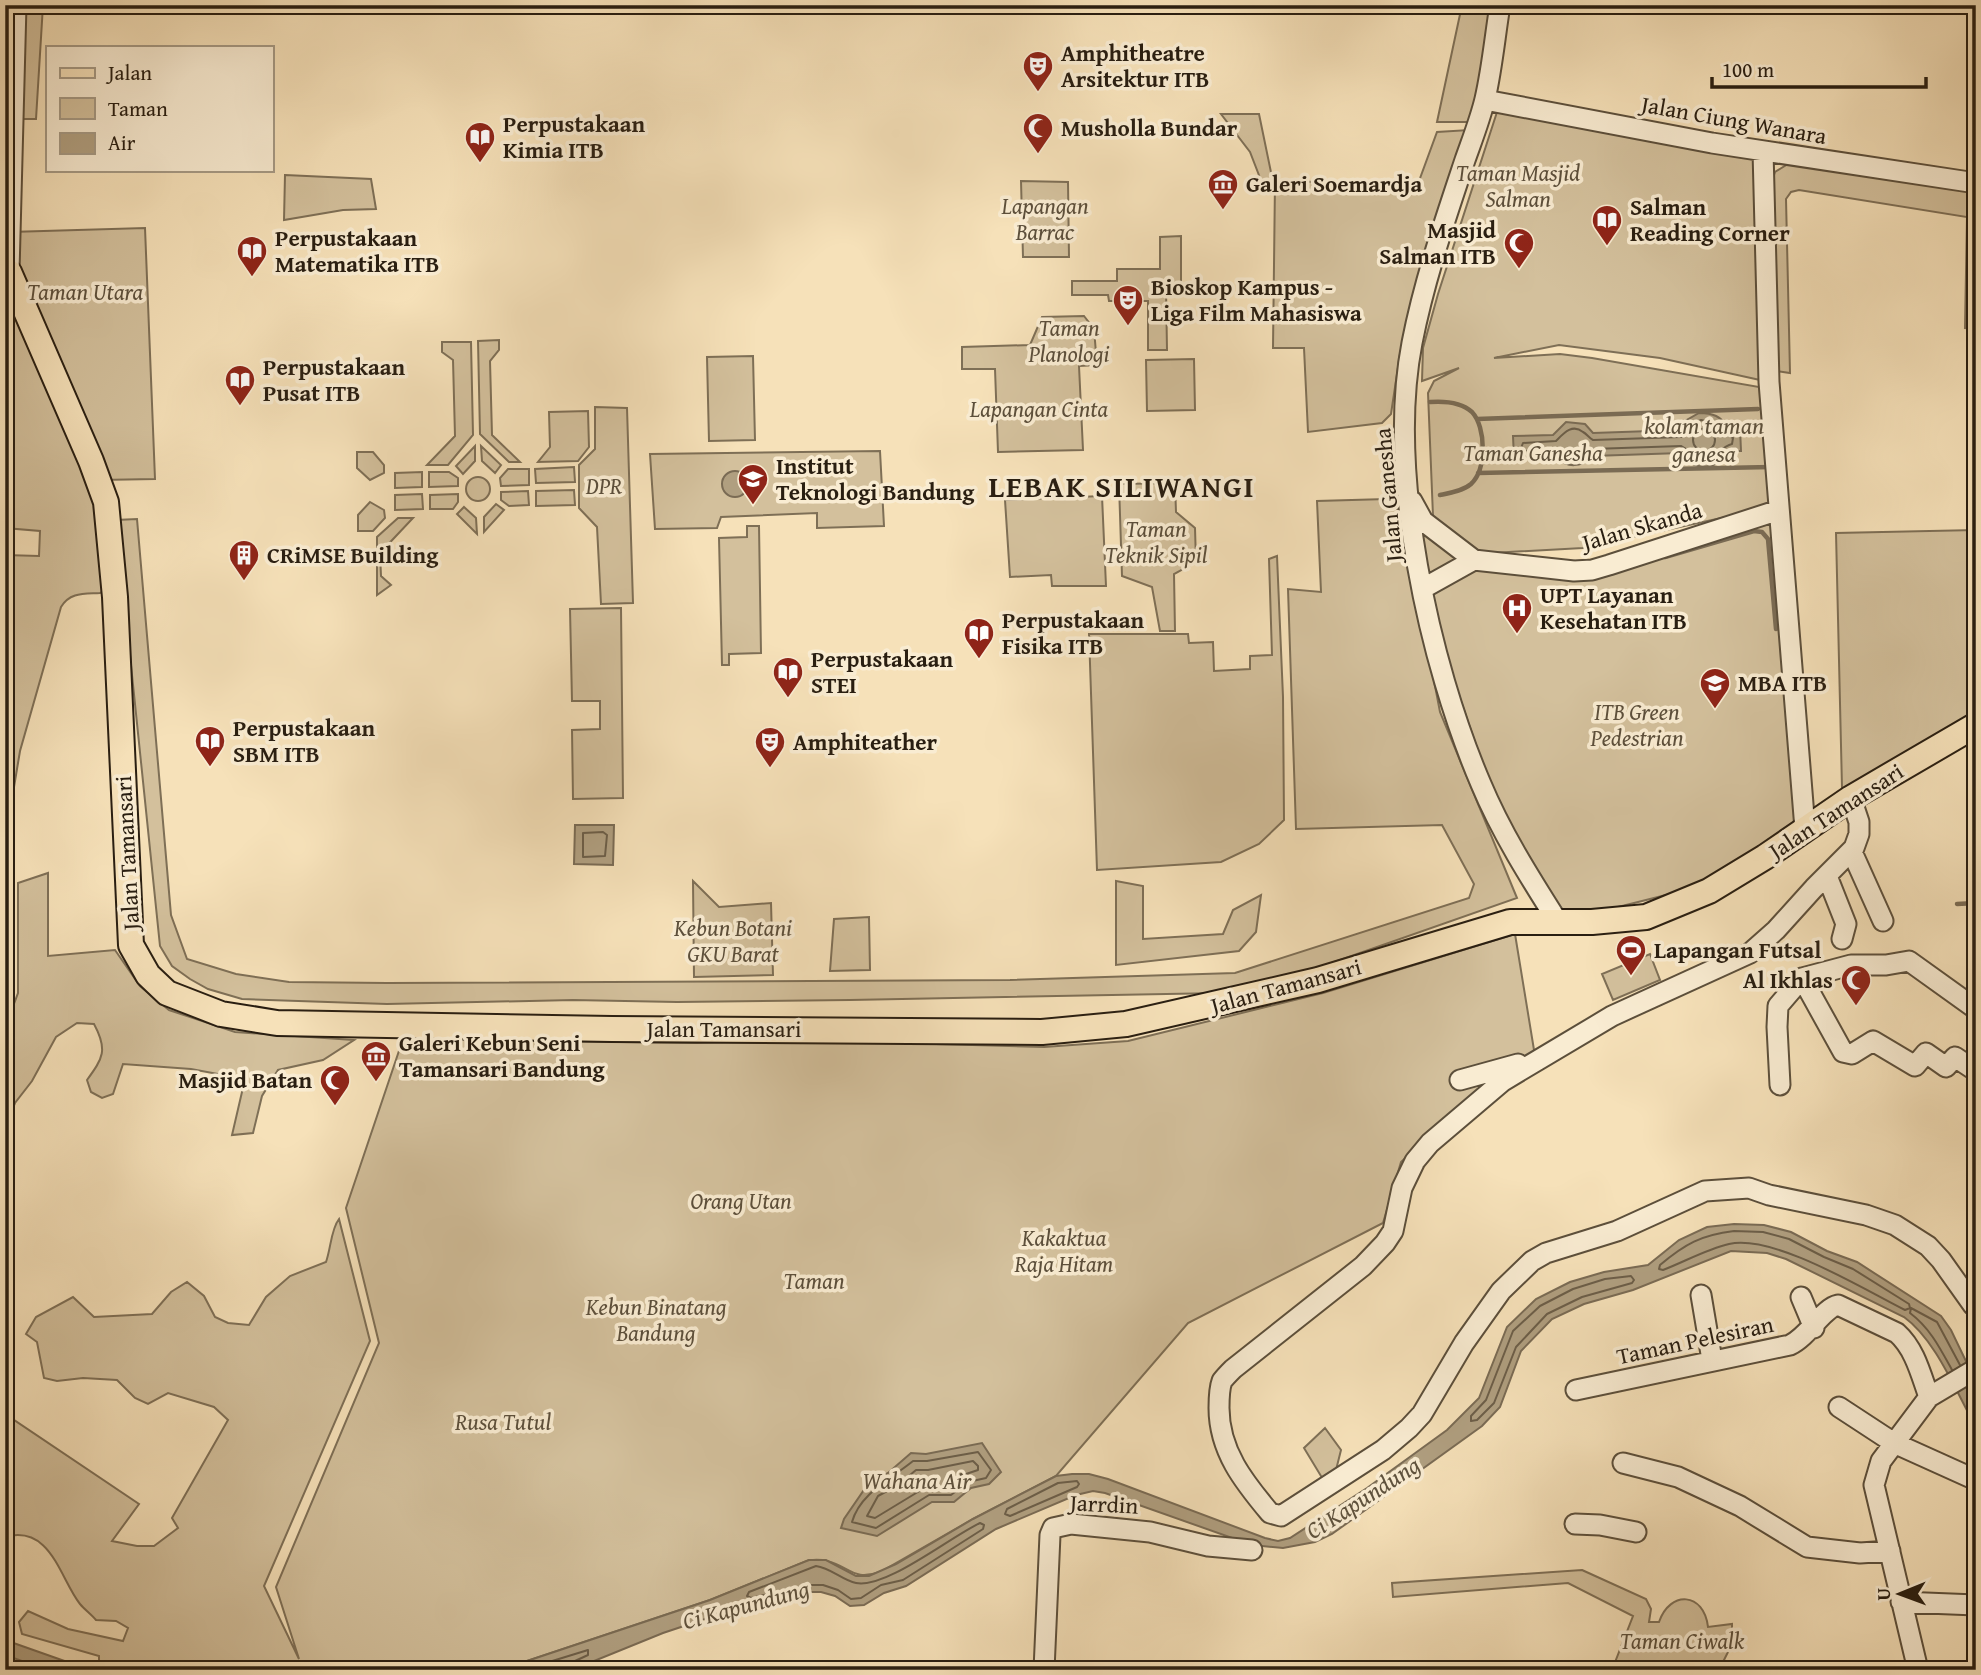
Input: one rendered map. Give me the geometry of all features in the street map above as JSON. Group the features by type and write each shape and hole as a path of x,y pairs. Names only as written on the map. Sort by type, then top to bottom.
{"main road":[{"name":"Jalan Tamansari","path":"7,271 99,480 106,502 115,597 131,945 148,975 167,993 221,1014 277,1023 371,1026 1042,1032 1126,1024 1318,981 1510,922 1646,917 1709,891 1851,798 1976,725"}],"street":[{"path":"7,271 16,5"},
{"name":"Jalan Ganesha","path":"1500,5 1485,100 1433,259 1411,347 1405,419 1408,495 1422,589 1458,721 1481,784 1534,884 1558,922"},
{"name":"Jalan Ciung Wanara","path":"1485,100 1763,151 1976,183"},
{"path":"1763,151 1769,382 1805,829"},
{"path":"1408,495 1423,521 1474,560 1422,589"},
{"name":"Jalan Skanda","path":"1474,560 1592,570 1779,510"},
{"path":"1851,798 1857,815 1859,834 1852,852 1750,953 1612,1016 1533,1062 1503,1081 1430,1143 1415,1161 1402,1188 1394,1230 1385,1243 1363,1266 1233,1368 1222,1382 1219,1414 1228,1454 1237,1471 1270,1513 1281,1516 1294,1509 1383,1450 1409,1428 1422,1414 1464,1343 1501,1291 1532,1261 1608,1234 1705,1191 1749,1188 1769,1195 1866,1215 1895,1225 1934,1253 1975,1303"},
{"path":"1852,852 1883,921"},
{"path":"1827,876 1846,924 1843,939"},
{"path":"1780,1085 1778,1006 1802,978 1851,965 1909,961 1976,1009"},
{"path":"1802,978 1843,1052 1853,1054 1873,1041 1915,1066 1926,1053 1946,1067 1955,1057 1976,1071"},
{"path":"1460,1080 1533,1062"},
{"path":"1701,1295 1712,1360"},
{"path":"1801,1297 1814,1328"},
{"name":"Taman Pelesiran","path":"1576,1390 1790,1345 1802,1340 1830,1307 1838,1305 1897,1333 1905,1340 1929,1397"},
{"path":"1917,1670 1874,1485 1881,1461 1929,1397 1975,1369"},
{"path":"1839,1407 1894,1443 1976,1480"},
{"path":"1623,1463 1678,1477 1740,1506 1807,1547 1860,1552 1890,1551"},
{"name":"Jarrdin","path":"1044,1670 1050,1535 1053,1528 1071,1524 1150,1531 1208,1546 1252,1550"},
{"path":"1575,1524 1601,1525 1636,1532"},
{"path":"1901,1602 1976,1605"}],"green space":[{"path":"23,5 43,5 36,119 19,119"},
{"path":"1462,5 1492,5 1472,122 1437,122"},
{"path":"1497,112 1662,133 1763,151 1769,382 1660,358 1559,345 1494,358 1560,354 1765,388 1772,507 1583,548 1473,554 1433,516 1428,393 1434,381 1459,368 1422,381 1423,348"},
{"path":"1221,114 1259,114 1273,182 1262,183 1250,152"},
{"path":"1469,130 1444,196 1413,295 1391,414 1382,423 1308,432 1304,348 1273,348 1275,182 1419,181 1437,132"},
{"path":"1788,164 1976,189 1976,329 1965,328 1967,217 1799,190 1791,192 1786,199 1790,373 1777,371 1770,187 1775,172"},
{"path":"285,175 371,179 376,209 343,210 284,220"},
{"name":"Lapangan Barrac","path":"1021,181 1068,182 1069,257 1023,257"},
{"name":"Taman Utara","path":"145,228 155,479 99,480 9,272 10,232"},
{"path":"1181,236 1181,287 1166,288 1167,350 1148,350 1148,301 1109,301 1108,295 1072,295 1072,281 1117,281 1117,269 1160,269 1160,237"},
{"path":"5,290 96,501 103,591 73,596 61,607 20,751 14,787 9,864 5,869 5,555 39,556 40,531 5,528"},
{"name":"Lapangan Cinta","path":"1084,316 1094,329 1097,365 1079,366 1083,450 998,452 995,369 962,369 962,347 1030,345 1042,317"},
{"path":"499,340 499,350 490,361 492,435 520,462 509,462 480,434 478,341"},
{"path":"442,342 471,342 473,435 448,465 427,465 455,436 453,360 442,352"},
{"path":"753,356 755,440 709,441 707,357"},
{"path":"1194,359 1195,410 1147,411 1146,360"},
{"name":"DPR","path":"595,407 627,408 633,603 601,604 597,527 579,508 579,465 595,449"},
{"path":"588,411 589,447 578,461 538,462 550,447 549,412"},
{"path":"475,446 475,461 463,474 456,466"},
{"path":"481,446 501,465 495,473 482,461"},
{"path":"880,451 884,526 817,528 817,513 721,517 717,528 655,529 650,454"},
{"path":"357,452 373,452 384,465 384,473 370,480 357,468"},
{"path":"574,467 575,482 536,483 535,469"},
{"path":"508,469 529,469 529,485 501,486 500,478"},
{"path":"422,472 422,487 395,488 395,473"},
{"path":"429,472 449,472 458,478 458,486 429,487"},
{"path":"478,477 487,480 490,489 487,498 478,501 469,498 466,489 469,480"},
{"name":"Taman Teknik Sipil","path":"1175,483 1176,512 1195,528 1196,562 1174,574 1175,631 1160,631 1152,587 1122,576 1119,484"},
{"path":"574,490 575,505 536,506 536,491"},
{"path":"528,491 529,505 509,506 501,500 501,492"},
{"path":"422,494 423,509 395,510 395,495"},
{"path":"458,494 458,502 453,509 430,509 430,495"},
{"path":"1102,496 1106,586 1052,586 1051,575 1010,577 1005,500"},
{"path":"1387,499 1402,514 1440,712 1517,898 1320,967 1221,993 850,1000 573,1000 387,1004 242,999 208,989 190,979 172,966 160,946 116,520 137,519 171,915 187,959 236,974 289,982 1010,980 1235,973 1469,898 1474,884 1442,825 1296,829 1288,589 1321,592 1317,501"},
{"path":"370,502 384,510 385,518 373,531 358,531 358,515"},
{"path":"496,504 504,510 484,532 484,517"},
{"path":"464,507 476,518 477,534 457,514"},
{"path":"398,518 413,518 380,553 381,576 391,585 377,595 377,537"},
{"name":"ITB Green Pedestrian","path":"1776,520 1805,829 1682,891 1558,922 1489,783 1423,590 1474,565 1594,573"},
{"path":"1418,522 1466,556 1424,586"},
{"path":"747,526 759,526 761,653 729,654 729,665 722,665 719,538 747,537"},
{"path":"1976,530 1976,718 1853,792 1842,788 1836,533"},
{"path":"1277,556 1283,697 1284,820 1259,844 1221,862 1097,870 1089,634 1188,634 1189,643 1213,642 1214,671 1250,669 1250,656 1272,655 1269,559"},
{"path":"621,608 623,798 573,799 572,730 600,729 600,701 572,701 570,609"},
{"path":"48,873 48,956 115,950 140,986 169,1010 235,1032 354,1040 323,1060 278,1070 262,1096 253,1133 232,1135 245,1079 191,1069 123,1064 113,1094 102,1098 91,1092 87,1080 102,1054 101,1041 94,1024 77,1023 56,1037 32,1081 15,1103 5,1127 5,1028 18,993 18,883"},
{"name":"Kebun Botani GKU Barat","path":"693,881 719,907 771,903 773,975 694,977"},
{"path":"1116,881 1143,886 1143,939 1223,934 1233,910 1261,895 1256,932 1239,951 1116,965"},
{"path":"869,917 870,970 830,971 834,919"},
{"name":"Kebun Binatang Bandung","path":"1515,934 1535,1056 1476,1092 1401,1162 1383,1223 1188,1323 1056,1476 882,1571 858,1574 827,1561 809,1560 710,1600 518,1664 495,1669 384,1670 265,1665 212,1670 99,1670 99,1656 22,1634 19,1622 28,1611 68,1629 123,1641 128,1628 116,1621 96,1620 80,1604 44,1546 33,1538 21,1535 5,1537 5,1414 139,1504 112,1541 137,1546 154,1546 178,1528 172,1518 228,1420 214,1407 168,1393 148,1404 135,1398 117,1380 83,1378 57,1381 44,1378 37,1342 26,1334 36,1317 73,1297 94,1317 152,1314 171,1292 187,1282 204,1296 215,1317 228,1323 249,1325 266,1297 290,1276 326,1262 334,1228 339,1219 370,1341 264,1586 299,1659 276,1587 379,1343 346,1208 403,1039 696,1043 789,1040 1044,1047 1128,1041 1323,993"},
{"name":"Lapangan Futsal","path":"1650,954 1660,980 1613,1000 1602,974"},
{"path":"1325,1428 1341,1450 1336,1470 1324,1481 1304,1448"},
{"name":"Taman Ciwalk","path":"1582,1570 1646,1599 1651,1609 1649,1622 1659,1622 1671,1604 1686,1599 1700,1607 1708,1627 1732,1624 1732,1644 1719,1670 1612,1670 1633,1616 1568,1583 1393,1597 1392,1583"}],"water":[{"name":"kolam taman ganesa","path":"1699,413 1716,416 1728,428 1740,428 1741,451 1728,451 1724,458 1705,467 1692,464 1681,453 1592,456 1583,463 1574,465 1556,457 1514,458 1513,436 1553,435 1566,422 1585,424 1593,433 1680,430 1685,421"},
{"path":"735,471 744,475 748,484 744,493 735,497 726,493 722,484 726,475"},
{"path":"575,825 614,825 613,865 574,864"},
{"name":"Ci Kapundung","path":"1764,1225 1791,1232 1827,1251 1857,1262 1941,1316 1951,1330 1976,1382 1976,1427 1936,1353 1904,1317 1786,1259 1767,1253 1731,1251 1633,1290 1584,1304 1552,1319 1521,1351 1500,1407 1482,1426 1332,1534 1315,1542 1283,1548 1252,1545 1093,1491 1076,1495 996,1529 906,1586 884,1593 864,1605 850,1606 835,1596 806,1592 726,1612 663,1633 572,1670 487,1670 518,1664 710,1600 809,1560 826,1560 856,1576 869,1576 896,1564 973,1519 1056,1476 1089,1474 1108,1479 1265,1538 1278,1541 1290,1538 1367,1488 1447,1430 1479,1398 1507,1327 1536,1299 1570,1282 1604,1272 1648,1265 1679,1240 1707,1227"},
{"name":"Wahana Air","path":"982,1443 1001,1472 989,1484 971,1488 954,1502 932,1502 877,1536 841,1528 844,1519 868,1484 888,1473 911,1453 926,1454"},
{"path":"5,1640 90,1670 47,1670 5,1655"},
{"path":"265,1665 369,1669 384,1670 212,1670"}],"waterway":[{"path":"1430,402 1452,403 1468,409 1477,419 1482,437 1480,469 1471,484 1440,495"},
{"path":"1477,419 1758,409"},
{"path":"1478,473 1771,467"},
{"path":"1665,557 1754,531 1762,532 1768,539 1776,629"},
{"path":"1957,904 1976,903"}],"place":[{"name":"Amphitheatre Arsitektur ITB","path":"1038,93"},
{"name":"Musholla Bundar","path":"1038,155"},
{"name":"Perpustakaan Kimia ITB","path":"480,164"},
{"name":"Galeri Soemardja","path":"1223,211"},
{"name":"Salman Reading Corner","path":"1607,247"},
{"name":"Masjid Salman ITB","path":"1519,270"},
{"name":"Perpustakaan Matematika ITB","path":"252,278"},
{"name":"Bioskop Kampus - Liga Film Mahasiswa","path":"1128,327"},
{"name":"Perpustakaan Pusat ITB","path":"240,407"},
{"name":"Institut Teknologi Bandung","path":"753,506"},
{"name":"CRiMSE Building","path":"244,582"},
{"name":"UPT Layanan Kesehatan ITB","path":"1517,635"},
{"name":"Perpustakaan Fisika ITB","path":"979,660"},
{"name":"Perpustakaan STEI","path":"788,699"},
{"name":"MBA ITB","path":"1715,710"},
{"name":"Perpustakaan SBM ITB","path":"210,768"},
{"name":"Amphiteather","path":"770,769"},
{"name":"Lapangan Futsal","path":"1631,977"},
{"name":"Al Ikhlas","path":"1856,1007"},
{"name":"Galeri Kebun Seni Tamansari Bandung","path":"376,1083"},
{"name":"Masjid Batan","path":"335,1107"}],"district":[{"name":"LEBAK SILIWANGI","path":"1122,487"}],"park label":[{"name":"Taman Masjid Salman","path":"1518,186"},
{"name":"Taman Planologi","path":"1069,341"},
{"name":"Taman Ganesha","path":"1533,453"},
{"name":"Orang Utan","path":"741,1201"},
{"name":"Kakaktua Raja Hitam","path":"1064,1251"},
{"name":"Taman","path":"814,1281"},
{"name":"Rusa Tutul","path":"503,1422"}]}
